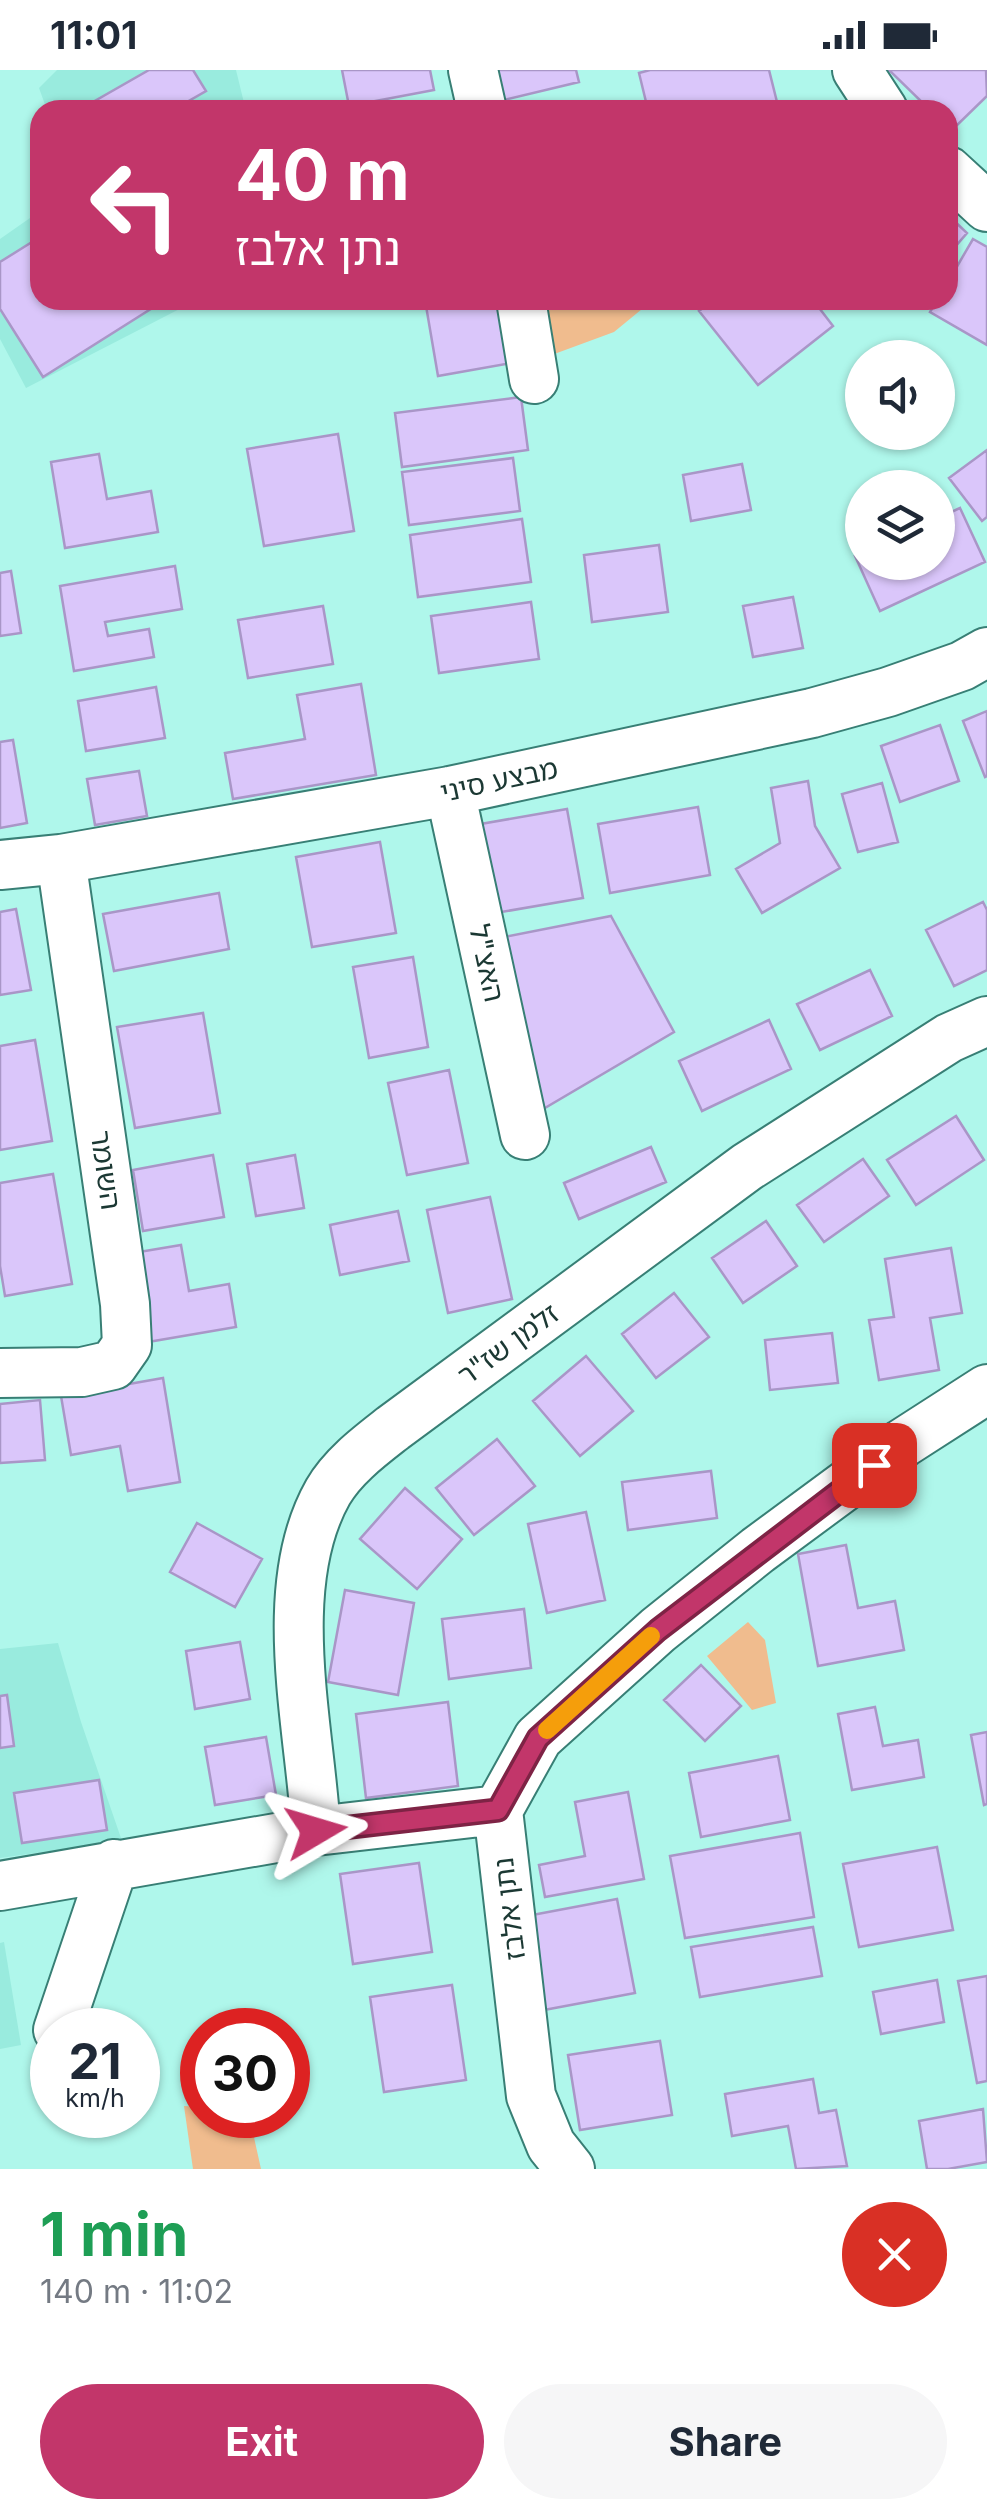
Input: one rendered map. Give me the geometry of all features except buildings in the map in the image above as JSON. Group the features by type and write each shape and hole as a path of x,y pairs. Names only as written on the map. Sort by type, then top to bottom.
{"street":[{"path":"473,70 480,100"},
{"path":"857,70 876,100"},
{"path":"958,180 987,207"},
{"path":"523,310 534,378"},
{"name":"מבצע סיני","path":"0,865 62,859 450,791 812,713 888,692 962,666 987,652"},
{"name":"האצ\"ל","path":"450,791 525,1136"},
{"name":"השומר","path":"0,1373 82,1372 113,1365 127,1345 125,1304 62,859"},
{"name":"זלמן שז\"ר","path":"316,1831 299,1652 300,1580 310,1533 329,1490 360,1454 393,1428 746,1166 949,1038 987,1021"},
{"path":"0,1886 316,1831 498,1810 538,1738 658,1630 888,1454 987,1389"},
{"name":"נתן אלבז","path":"498,1810 531,2096 551,2145 570,2169"},
{"path":"66,2008 114,1864"}],"shaded area":[{"path":"57,70 236,70 243,100 43,100 39,88"},
{"path":"30,218 30,310 178,310 26,388 0,339 0,239"},
{"path":"529,310 641,310 614,332 538,360"},
{"path":"748,1622 765,1640 776,1703 752,1710 707,1656"},
{"path":"58,1643 122,1841 0,1858 0,1649"},
{"path":"4,1942 21,2045 0,2049 0,1943"},
{"path":"189,2138 254,2138 261,2169 193,2169"}],"slow traffic":[{"path":"547,1730 651,1636"}],"route":[{"path":"316,1831 498,1810 538,1738 658,1630 874,1465"}]}
